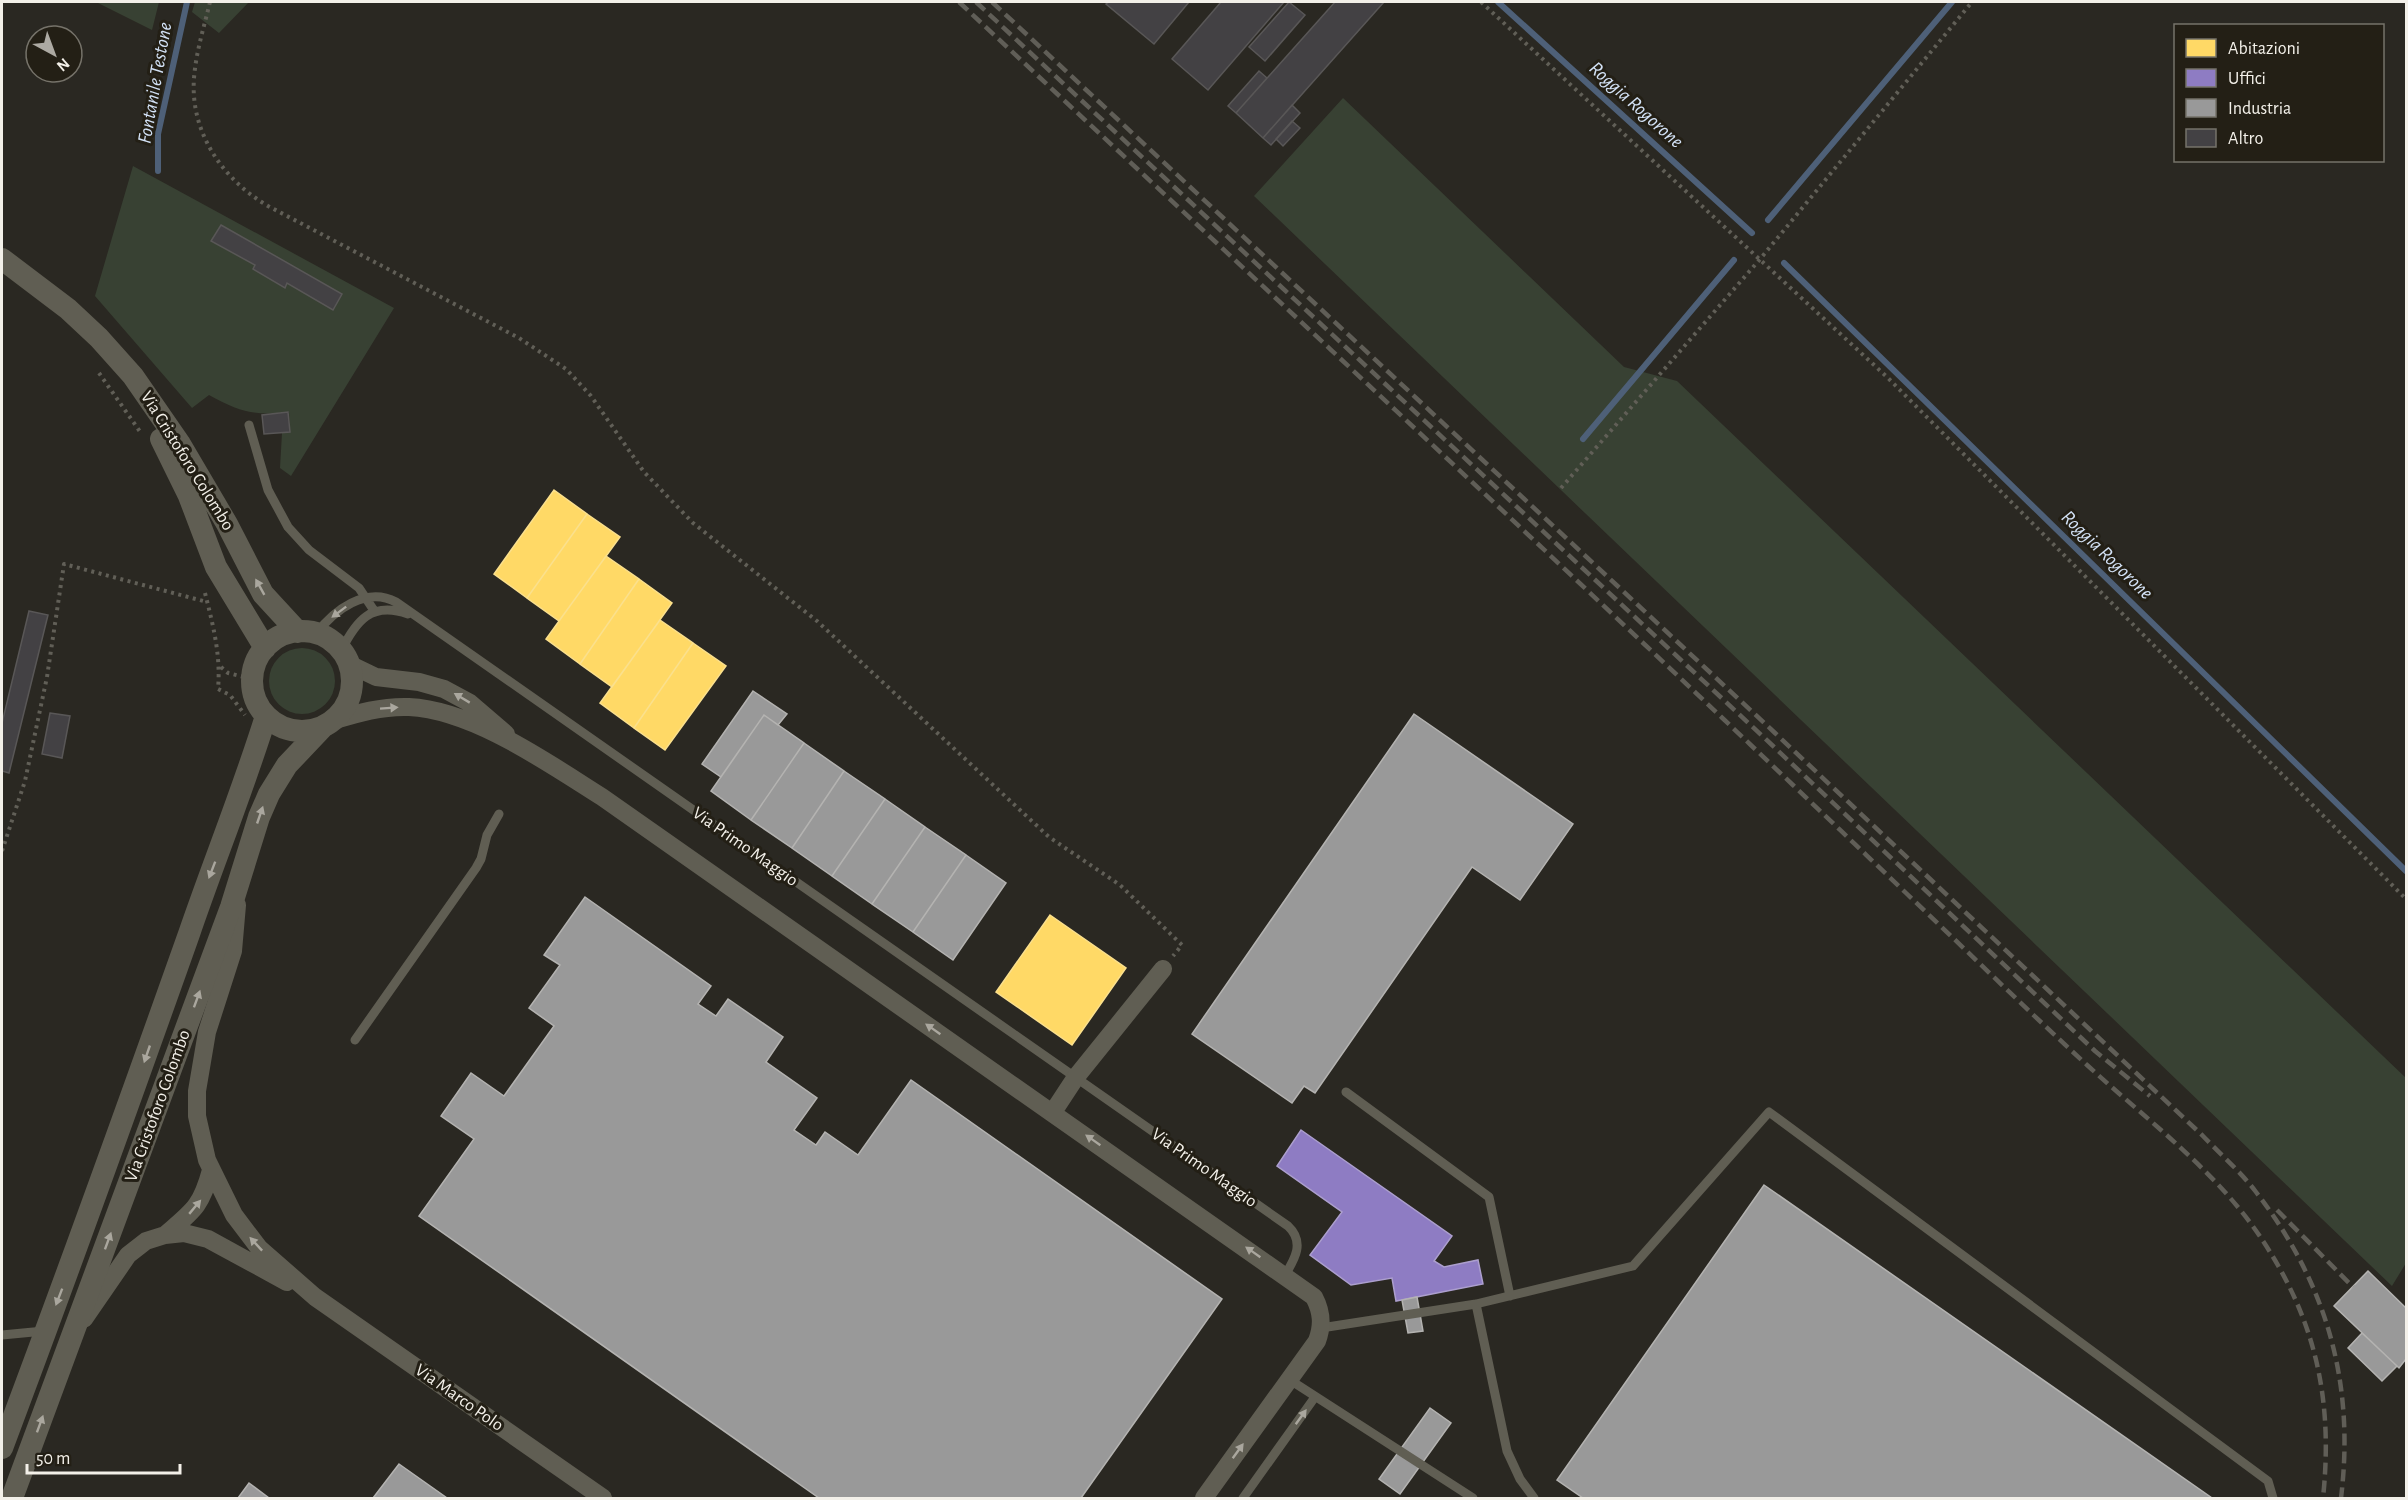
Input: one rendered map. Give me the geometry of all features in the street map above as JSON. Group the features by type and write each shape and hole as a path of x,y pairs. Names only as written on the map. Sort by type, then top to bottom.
{"street":[{"name":"Via Cristoforo Colombo","path":"2,259 68,309 99,338 133,376 180,444 227,524 263,594 307,633 330,640 345,657 351,680 350,695 343,709 287,765 268,794 239,885 76,1332 12,1498"},
{"name":"Via Cristoforo Colombo","path":"2,259 79,329 111,365 139,404 164,444 181,478 216,567 265,648"},
{"path":"307,633 280,637 265,648 256,660 252,679 256,701 266,716 277,725 295,731 310,730 386,708 428,709 463,719 523,749 602,797 1314,1297 1320,1310 1321,1328 1317,1341 1204,1498"},
{"path":"345,657 376,677 424,683 453,693 474,706 523,749"},
{"name":"Via Cristoforo Colombo","path":"2,1448 97,1194 201,898 252,764 266,716"},
{"name":"Via Marco Polo","path":"239,885 233,951 207,1032 197,1090 201,1138 211,1170 224,1197 244,1230 259,1248 315,1297 603,1498"},
{"path":"1053,1112 1076,1077 1164,969"},
{"name":"Via Marco Polo","path":"165,1234 197,1205 205,1194 211,1170"},
{"name":"Via Marco Polo","path":"76,1332 128,1255 146,1241 165,1234 190,1234 208,1239 315,1297"}],"lane":[{"path":"249,425 268,490 288,527 309,550 353,582 366,596 375,612 355,626 345,657"},
{"path":"307,633 354,601 366,596"},
{"name":"Via Primo Maggio","path":"366,596 391,599 1288,1226 1296,1237 1297,1249 1295,1258 1285,1275"},
{"name":"Via Primo Maggio","path":"375,612 393,610 414,616"},
{"path":"355,1040 476,868 481,859 487,835 499,814"},
{"path":"1346,1092 1489,1197 1510,1296"},
{"path":"1321,1328 1476,1304 1633,1266 1769,1112 2268,1481 2273,1498"},
{"path":"1476,1304 1507,1451 1520,1479 1534,1498"},
{"path":"2,1335 46,1331"},
{"path":"1290,1380 1473,1498"},
{"path":"1243,1498 1315,1397"}],"path":[{"path":"210,2 196,64 195,98 197,115 208,147 228,175 246,192 268,206 519,338 566,369 591,396 644,472 693,523 825,628 1049,837 1120,885 1182,945 1164,969"},
{"path":"1481,2 1761,258 1887,377 2406,899"},
{"path":"1561,488 1761,258 1972,2"},
{"path":"94,366 143,436"},
{"path":"2,851 25,781 47,677 64,564 207,602"},
{"path":"203,585 214,624 220,667 228,673 252,679"}],"green space":[{"path":"96,2 159,2 152,30"},
{"path":"195,2 249,2 219,33 192,12"},
{"path":"1343,98 1624,367 1677,381 2406,1078 2406,1263 2392,1286 1254,196"},
{"path":"133,166 394,308 291,476 280,468 282,433 290,432 289,412 256,413 239,409 209,395 192,408 95,296"},
{"path":"302,648 315,651 325,658 332,668 335,681 332,694 325,704 315,711 302,714 289,711 279,704 272,694 269,681 272,668 279,658 289,651"}],"building: Abitazioni":[{"path":"554,490 587,514 527,598 494,574"},
{"path":"587,514 620,537 559,621 527,598"},
{"path":"606,556 639,579 580,664 546,639"},
{"path":"639,579 672,603 612,687 580,664"},
{"path":"660,620 693,643 634,728 600,703"},
{"path":"693,643 726,666 665,750 634,728"},
{"path":"1050,915 1126,968 1072,1045 996,992"}],"building: Uffici":[{"path":"1301,1130 1452,1236 1434,1261 1444,1267 1478,1260 1483,1284 1396,1301 1392,1278 1351,1285 1310,1255 1342,1212 1277,1166"}],"building: Industria":[{"path":"753,691 787,714 778,725 764,715 721,777 702,764"},
{"path":"1414,714 1573,824 1520,900 1472,867 1315,1093 1304,1086 1292,1103 1192,1034"},
{"path":"764,715 804,743 751,820 711,791"},
{"path":"804,743 844,771 792,848 751,820"},
{"path":"844,771 885,799 832,876 792,848"},
{"path":"885,799 925,827 872,904 832,876"},
{"path":"925,827 966,855 913,932 872,904"},
{"path":"966,855 1006,883 953,960 913,932"},
{"path":"585,897 711,986 698,1004 716,1016 728,999 783,1037 766,1062 817,1098 794,1130 816,1145 825,1132 858,1155 911,1080 1222,1299 1081,1498 819,1498 419,1216 474,1139 441,1116 471,1073 504,1096 554,1026 529,1008 560,965 544,955"},
{"path":"1764,1185 2212,1498 1583,1498 1557,1480"},
{"path":"2368,1271 2406,1308 2406,1359 2399,1368 2334,1306"},
{"path":"1417,1297 1423,1331 1408,1333 1402,1300"},
{"path":"2362,1333 2397,1366 2382,1381 2348,1348"},
{"path":"1430,1408 1451,1423 1400,1494 1379,1479"},
{"path":"399,1464 447,1498 373,1498"},
{"path":"249,1483 269,1498 238,1498"}],"building: Altro":[{"path":"1109,2 1189,2 1154,44 1106,4"},
{"path":"1221,2 1284,2 1208,90 1172,59"},
{"path":"1289,2 1305,15 1265,61 1249,47"},
{"path":"1335,2 1384,2 1263,138 1236,113"},
{"path":"1259,71 1267,78 1236,113 1228,106"},
{"path":"1292,105 1300,113 1271,145 1263,138"},
{"path":"1292,121 1300,128 1283,146 1276,139"},
{"path":"221,225 342,294 333,310 287,283 285,288 253,269 255,265 211,241"},
{"path":"288,412 290,432 264,434 262,415"},
{"path":"29,611 48,615 9,773 2,771 2,723"},
{"path":"50,713 70,716 62,758 42,754"}],"waterway":[{"name":"Fontanile Testone","path":"158,171 158,134 187,2"},
{"name":"Roggia Rogorone","path":"1498,2 1752,233"},
{"path":"1768,220 1952,2"},
{"path":"1583,439 1734,260"},
{"name":"Roggia Rogorone","path":"1784,263 2406,871"}],"railway":[{"path":"959,2 1552,557 2041,1023 2181,1148 2225,1192 2263,1241 2297,1302 2308,1333 2323,1396 2326,1463 2323,1498"},
{"path":"976,2 1772,745 2095,1051 2150,1096"},
{"path":"992,2 1775,733 2202,1135 2243,1177 2281,1227 2301,1262 2318,1299 2330,1336 2339,1375 2344,1415 2341,1498"},
{"path":"2277,1210 2353,1287"}]}
